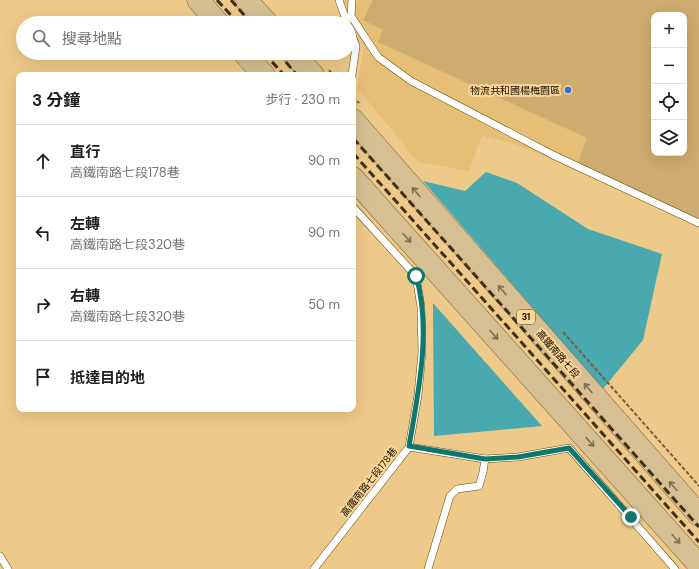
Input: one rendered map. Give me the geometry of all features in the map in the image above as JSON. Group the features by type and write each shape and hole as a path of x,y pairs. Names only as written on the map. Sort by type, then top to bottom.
{"main road":[{"path":"198,0 212,16"},
{"path":"246,0 261,16"},
{"path":"250,60 261,72"},
{"path":"299,60 310,72"},
{"name":"高鐵南路七段","path":"356,123 699,515"},
{"path":"356,181 699,565"}],"lane":[{"path":"339,0 345,16"},
{"path":"351,16 352,0"},
{"path":"356,24 378,57 411,81 553,155 699,223"},
{"path":"352,72 354,60"},
{"name":"高鐵南路七段178巷","path":"314,569 409,446 418,395 422,352 421,307 419,285 416,276 356,210"},
{"path":"409,446 485,459 518,457 569,448 675,569"},
{"path":"428,569 450,496 457,489 479,486 484,472 485,459"},
{"path":"0,556 8,569"}],"shaded area":[{"name":"物流共和國楊梅園區","path":"344,0 699,0 699,225 518,145 482,136 469,171 418,162 357,88 364,46 356,28 356,16 351,16"}],"water":[{"path":"486,172 517,183 588,229 662,254 643,340 603,389 423,181 465,191"},
{"path":"433,303 542,426 434,436"}],"building":[{"name":"物流共和國楊梅園區","path":"373,0 699,0 699,218 578,163 587,138 378,42 383,30 363,20"}],"railway":[{"path":"217,0 232,16"},
{"path":"231,0 245,16"},
{"path":"270,60 281,72"},
{"path":"284,60 294,72"},
{"path":"356,141 699,527"},
{"path":"356,156 699,542"}],"place":[{"name":"物流共和國楊梅園區","path":"568,90"}],"route":[{"path":"416,276 419,285 421,307 422,352 418,395 409,446 453,455 485,459 518,457 569,448 631,517"}]}
